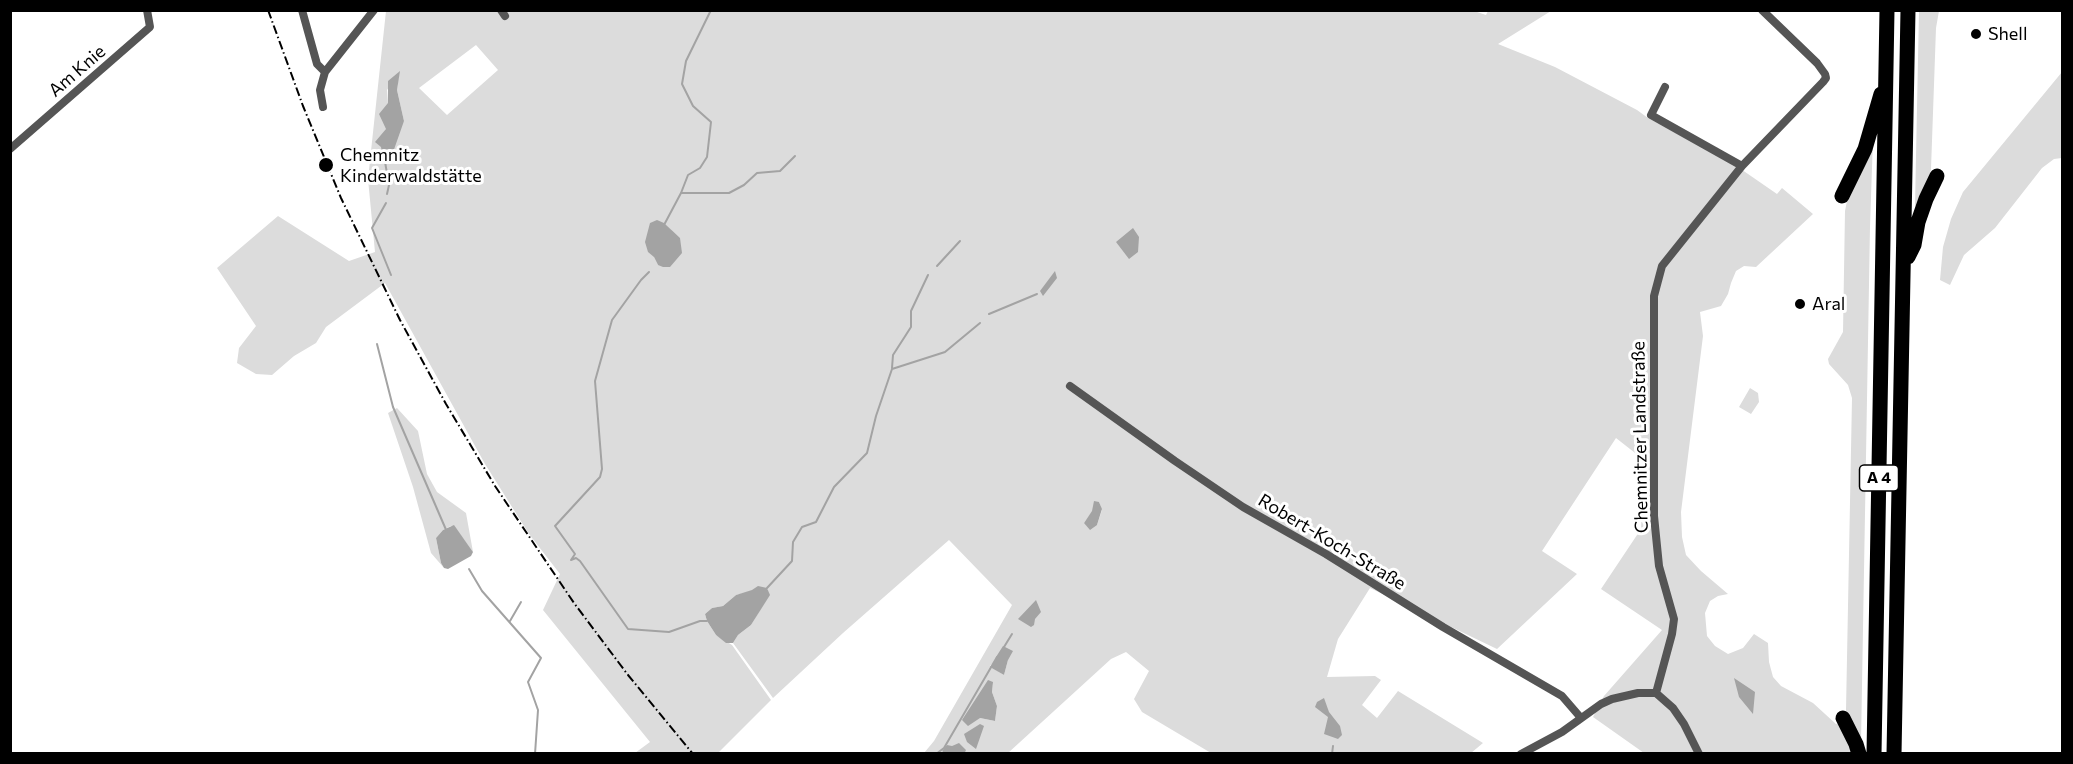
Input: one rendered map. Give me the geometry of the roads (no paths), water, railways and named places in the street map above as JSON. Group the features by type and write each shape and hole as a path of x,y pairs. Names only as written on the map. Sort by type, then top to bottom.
{"highway":[{"name":"A 4","path":"1874,753 1887,10"},
{"name":"A 4","path":"1894,753 1908,10"},
{"path":"1842,196 1865,149 1886,80"},
{"path":"1904,268 1914,245 1918,222 1926,199 1937,176"},
{"path":"1843,718 1859,753"}],"street":[{"name":"Am Knie","path":"10,149 150,27 147,10"},
{"path":"302,10 317,64 325,72"},
{"path":"323,106 320,90 325,72 374,10"},
{"name":"Chemnitzer Landstraße","path":"1656,693 1674,619 1659,566 1654,516 1654,296 1662,266 1742,166 1826,78 1826,74 1817,63 1762,10"},
{"path":"1665,87 1651,115 1742,166"},
{"name":"Robert-Koch-Straße","path":"1070,386 1175,462 1243,507 1326,554 1443,627 1562,696 1581,718"},
{"path":"1521,753 1562,732 1611,699 1638,693 1656,693 1673,708 1699,753"}],"waterway":[{"path":"664,225 688,175 700,168 707,157 711,122 693,106 682,84 686,61 711,10"},
{"path":"384,156 389,185 387,194"},
{"path":"682,193 729,193 744,185 757,173 780,171 795,156"},
{"path":"386,203 372,228 391,275"},
{"path":"937,266 960,241"},
{"path":"649,272 612,320 595,381 602,469 600,477 555,526 575,554 571,560 576,558 580,561 628,629 669,632 700,621 707,621"},
{"path":"892,368 893,355 911,327 911,311 928,275"},
{"path":"989,314 1037,294"},
{"path":"767,588 792,561 793,542 802,527 816,522 834,487 867,453 876,416 892,369 945,352 980,323"},
{"path":"377,344 393,407 447,532"},
{"path":"469,569 482,591 541,658 528,682 538,710 535,754"},
{"path":"510,621 521,602"},
{"path":"1004,647 1012,634"},
{"path":"936,754 944,748 997,657"},
{"path":"1332,754 1333,746"}],"railway":[{"path":"268,10 303,106 341,198 400,320 446,404 495,486 574,603 628,675 693,754"}],"place":[{"name":"Shell","path":"1976,34"},
{"name":"Chemnitz Kinderwaldstätte","path":"326,165"},
{"name":"Aral","path":"1800,304"}]}
